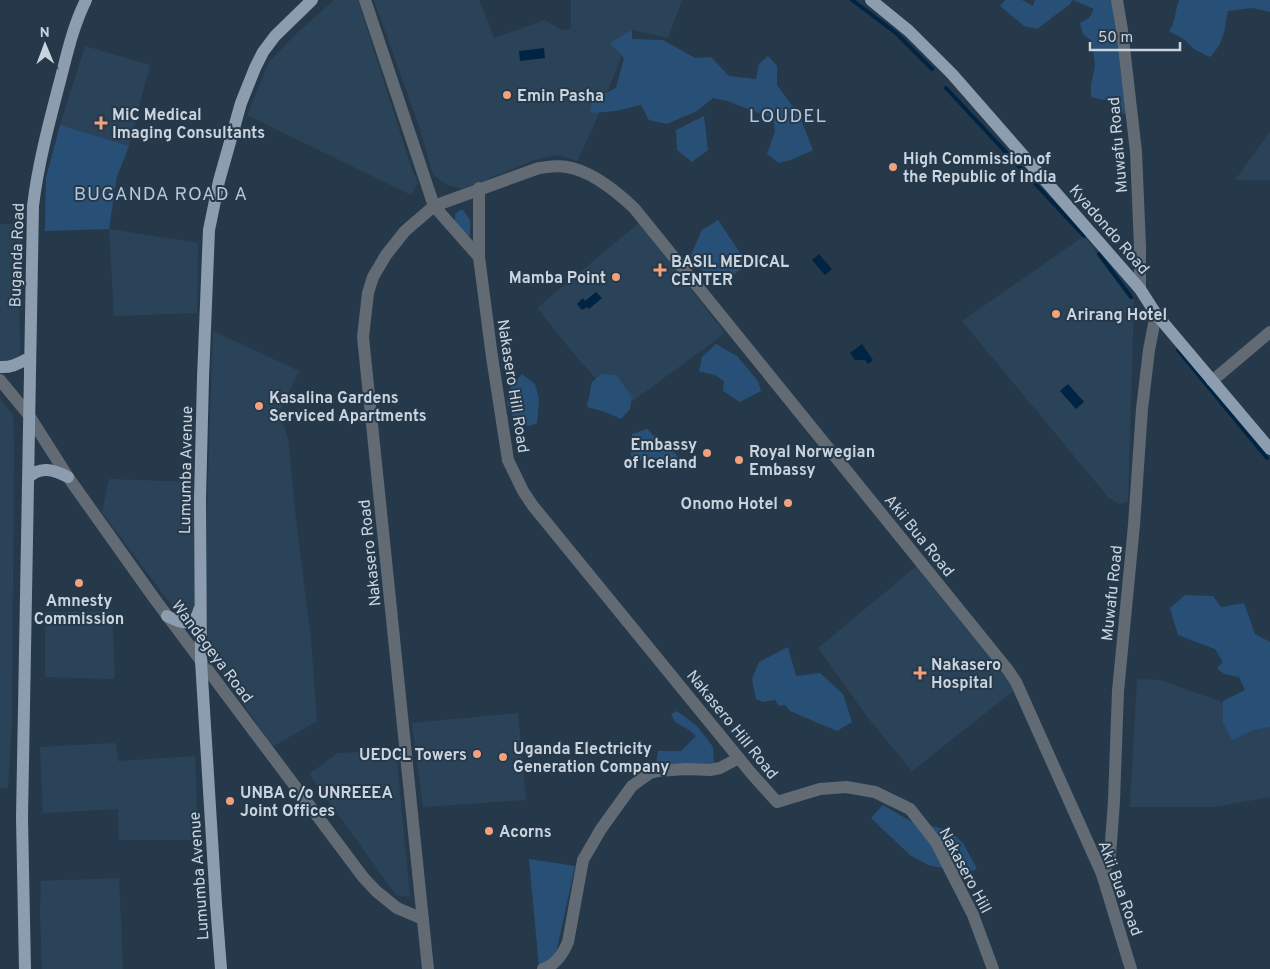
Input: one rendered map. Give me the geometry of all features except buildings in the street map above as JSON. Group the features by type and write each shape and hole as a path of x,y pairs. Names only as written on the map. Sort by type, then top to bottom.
{"main road":[{"name":"Buganda Road","path":"25,969 22,818 32,206 45,140 69,45 86,0"},
{"name":"Lumumba Avenue","path":"221,969 201,661 200,607 203,378 209,230 219,181 241,103 255,68 263,52 275,36 312,0"},
{"name":"Kyadondo Road","path":"871,0 909,31 952,74 1140,288 1156,314 1270,448"},
{"path":"0,367 17,365 29,358"},
{"path":"28,478 32,474 46,470 54,470 68,477"},
{"path":"167,616 179,622 191,622 198,616 200,607"}],"street":[{"path":"365,0 434,206 479,257"},
{"name":"Muwafu Road","path":"1117,0 1136,152 1140,288"},
{"name":"Akii Bua Road","path":"479,188 539,168 567,167 602,182 634,208 1016,682 1102,874 1131,969"},
{"name":"Nakasero Road","path":"428,969 363,336 368,293 373,277 386,255 406,231 434,206 479,188"},
{"name":"Nakasero Hill Road","path":"479,188 479,257 492,357 508,460 522,491 776,802"},
{"name":"Muwafu Road","path":"1102,874 1109,861 1111,842 1118,691 1134,525 1142,409 1149,350 1156,314"},
{"path":"1212,382 1270,332"},
{"name":"Wandegeya Road","path":"0,380 28,414 68,477 167,616 363,877 376,891 397,908 423,919"},
{"path":"543,969 551,966 558,960 568,942 583,860 601,829 632,786 650,773 686,769 710,770 720,768 740,758"},
{"name":"Nakasero Hill","path":"776,802 820,788 846,787 875,792 910,808 936,842 974,915 993,969"}],"shaded area":[{"path":"334,0 358,0 412,170 418,183 411,195 247,115 269,62 295,35"},
{"name":"Emin Pasha","path":"374,0 479,0 494,38 545,20 561,30 571,29 571,0 682,0 668,38 632,30 594,125 577,161 558,155 537,159 463,189 447,185 433,175 419,126"},
{"path":"1005,0 1022,0 1033,6 1035,0 1073,0 1037,29 1024,26 1000,6"},
{"path":"1073,0 1112,0 1126,115 1117,110 1114,102 1091,97 1091,85 1095,66 1092,41 1083,34 1080,23 1089,18 1094,9"},
{"path":"1179,0 1270,0 1270,12 1253,8 1228,11 1221,41 1210,57 1194,49 1185,40 1169,31 1173,24"},
{"path":"632,30 632,39 663,40 695,58 711,57 729,76 756,79 759,64 768,56 777,66 777,85 799,115 813,150 779,163 767,154 775,131 773,118 727,101 713,98 697,111 667,124 649,120 641,105 616,111 590,113 592,100 616,88 624,58 610,43"},
{"path":"85,46 150,65 129,146 60,125"},
{"path":"544,48 545,58 520,61 519,51"},
{"path":"704,116 708,150 692,162 677,150 676,130"},
{"path":"60,125 129,146 117,176 109,229 45,231 46,178"},
{"path":"1270,132 1270,180 1235,180"},
{"path":"463,210 470,220 470,236 465,234 455,221 455,214"},
{"path":"718,220 747,263 735,274 705,274 690,257 702,230"},
{"path":"639,223 725,333 622,409 537,308"},
{"path":"0,224 23,224 19,266 20,357 14,362 0,362"},
{"path":"109,229 198,243 197,313 114,316"},
{"path":"1084,236 1134,301 1128,501 1119,504 1109,498 962,321"},
{"path":"819,254 832,269 825,275 812,260"},
{"path":"596,292 602,298 589,309 587,307 582,310 577,304 583,298 585,301"},
{"path":"213,331 299,371 280,411 289,443 294,503 311,641 317,721 272,747 208,647 206,583 207,505"},
{"path":"716,344 737,356 758,381 761,391 740,402 723,391 724,381 715,375 699,371 702,357"},
{"path":"862,344 873,360 868,364 865,360 855,360 850,353"},
{"path":"522,374 535,384 539,399 537,423 529,426 516,423 507,403 511,386"},
{"path":"602,374 616,375 632,397 630,409 621,419 587,407 592,382"},
{"path":"1068,384 1084,402 1076,409 1060,391"},
{"path":"0,398 13,415 14,448 12,723 8,788 0,788"},
{"path":"647,429 664,446 676,454 678,459 671,469 651,465 631,456 632,434"},
{"path":"109,479 193,482 196,615 189,619 175,610 102,512"},
{"name":"Nakasero Hospital","path":"918,565 1016,689 912,771 868,718 818,648"},
{"path":"1185,595 1213,596 1221,607 1244,603 1255,634 1270,642 1270,727 1253,730 1232,740 1223,723 1223,701 1245,690 1239,677 1224,674 1217,668 1223,662 1215,649 1178,635 1170,608"},
{"path":"112,611 115,679 45,677 45,612"},
{"path":"788,647 796,676 820,673 843,694 852,722 837,731 790,711 785,705 779,706 775,700 763,702 756,699 752,679 759,662"},
{"path":"1137,679 1160,680 1270,719 1270,797 1215,807 1130,807"},
{"path":"677,711 697,726 713,747 714,763 708,768 660,766 656,763 658,751 681,751 696,736 675,722 671,714"},
{"path":"518,713 526,800 423,807 412,723"},
{"path":"116,743 118,761 195,756 198,840 119,840 118,809 43,813 40,747"},
{"path":"396,751 410,897 396,895 309,774 338,753"},
{"path":"883,805 912,822 949,830 963,843 977,869 966,873 928,865 910,855 871,818"},
{"path":"529,859 575,866 555,958 539,967"},
{"path":"119,878 123,969 42,969 41,881"}],"waterway":[{"path":"852,0 896,33 932,69"},
{"path":"946,88 1084,236"},
{"path":"1099,254 1131,297"},
{"path":"1178,350 1267,458"}],"place":[{"name":"Emin Pasha","path":"507,95"},
{"name":"MiC Medical Imaging Consultants","path":"101,123"},
{"name":"High Commission of the Republic of India","path":"893,167"},
{"name":"BASIL MEDICAL CENTER","path":"660,270"},
{"name":"Mamba Point","path":"616,277"},
{"name":"Arirang Hotel","path":"1056,314"},
{"name":"Kasalina Gardens Serviced Apartments","path":"259,406"},
{"name":"Embassy of Iceland","path":"707,453"},
{"name":"Royal Norwegian Embassy","path":"739,460"},
{"name":"Onomo Hotel","path":"788,503"},
{"name":"Amnesty Commission","path":"79,583"},
{"name":"Nakasero Hospital","path":"920,673"},
{"name":"UEDCL Towers","path":"477,754"},
{"name":"Uganda Electricity Generation Company","path":"503,757"},
{"name":"UNBA c/o UNREEEA Joint Offices","path":"230,801"},
{"name":"Acorns","path":"489,831"}],"district":[{"name":"LOUDEL","path":"788,115"},
{"name":"BUGANDA ROAD A","path":"161,193"}]}
